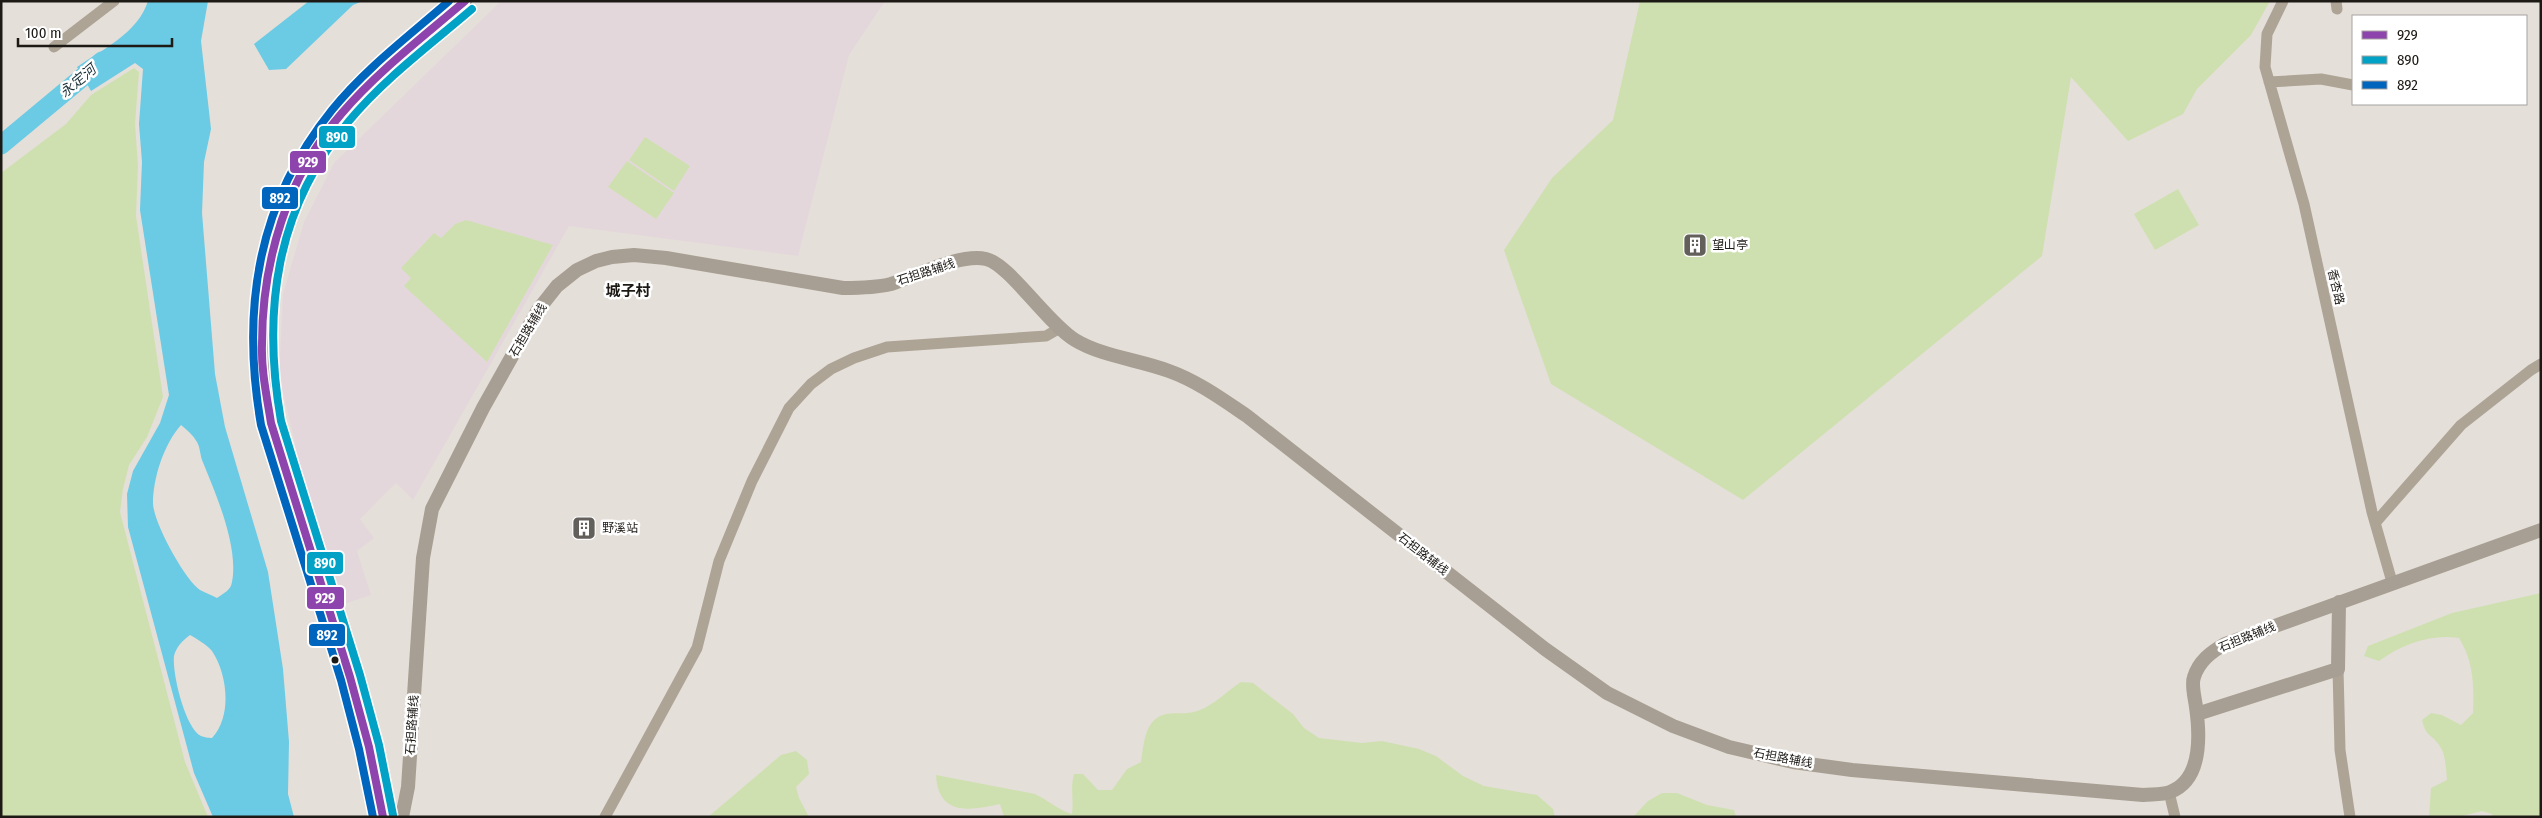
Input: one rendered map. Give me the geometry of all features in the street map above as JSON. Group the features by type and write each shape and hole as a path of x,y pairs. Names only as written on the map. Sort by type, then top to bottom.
{"main road":[{"path":"382,817 364,730 346,665 271,423 261,332 264,281 274,239 292,195 328,131 381,76 465,1"},
{"name":"石担路辅线","path":"402,817 408,787 423,558 432,509 443,484 538,310 557,286 578,270 612,257 634,255 675,260 842,288 866,288 890,284 967,259 986,259 1000,266 1060,328 1076,340 1169,371 1210,391 1255,422 1545,649 1607,693 1673,726 1729,747 1794,762 1852,770 2143,795 2169,792 2184,783 2194,765 2200,735 2193,678 2200,663 2212,651 2225,644 2392,582 2541,530"},
{"path":"2197,714 2338,669 2339,602"}],"street":[{"path":"54,47 114,1"},
{"name":"香杏路","path":"2283,1 2267,34 2265,67 2304,204 2375,523 2392,582"},
{"path":"2269,82 2320,79 2352,86"},
{"path":"605,817 697,648 719,561 752,481 789,408 811,384 831,369 846,361 886,346 1046,336 1060,328"},
{"path":"2375,523 2461,425 2530,370 2541,364"},
{"path":"2338,669 2340,750 2350,817"},
{"path":"2169,792 2175,817"}],"shaded area":[{"path":"501,1 885,1 849,55 798,256 569,226 413,500 396,483 360,519 374,538 357,551 371,595 341,605 300,465 279,375 283,294 304,222 334,163"}],"green space":[{"path":"1640,1 2270,1 2251,35 2197,89 2183,114 2128,141 2071,77 2042,256 1743,500 1551,384 1504,250 1552,178 1613,120"},
{"path":"134,68 139,72 135,124 138,166 136,216 163,397 147,437 129,465 120,512 185,762 208,817 1,817 1,173 66,124 91,95"},
{"path":"645,137 690,166 674,191 629,160"},
{"path":"627,161 674,193 656,219 608,187"},
{"path":"2178,189 2199,225 2155,250 2134,214"},
{"path":"466,220 553,245 487,362 404,286 411,278 401,268 434,233 441,238 455,224"},
{"path":"2541,593 2541,817 2493,817 2492,814 2482,811 2458,817 2429,817 2431,788 2447,780 2443,753 2436,741 2427,733 2422,720 2431,713 2442,715 2461,725 2473,713 2473,684 2468,656 2459,638 2427,639 2407,645 2379,661 2364,656 2368,646 2452,613"},
{"path":"1241,682 1253,683 1293,714 1304,728 1319,738 1362,743 1382,741 1419,749 1436,756 1463,776 1484,786 1537,795 1553,809 1555,817 1004,817 1000,804 978,808 958,808 949,804 943,798 938,788 936,775 1035,794 1072,814 1074,774 1083,774 1098,790 1112,790 1127,769 1141,762 1146,733 1153,721 1166,714 1200,710 1216,701"},
{"path":"796,751 807,760 809,774 796,787 799,798 809,817 708,817 781,755"},
{"path":"1662,793 1677,793 1707,805 1734,810 1736,817 1633,817 1648,801"}],"water":[{"path":"148,1 208,1 201,41 211,129 204,162 202,213 215,374 225,427 268,572 283,669 289,742 288,794 294,817 213,817 194,773 128,527 127,494 133,471 160,423 169,395 140,210 142,162 139,124 143,69 135,63 91,91 77,67 108,47 128,31 143,12","holes":["181,425 192,435 198,444 229,536 232,552 232,582 229,589 217,598 200,590 186,575 171,550 154,512 153,503 157,472 169,442","190,635 205,644 212,651 222,672 225,708 223,719 212,738 201,736 195,731 185,712 177,687 174,656 180,644"]},
{"path":"309,1 363,1 353,5 286,69 269,70 254,44"}],"waterway":[{"name":"永定河","path":"1,145 102,61"}],"transit line":[{"name":"892","path":"373,817 359,749 341,680 261,425 255,382 253,340 255,299 261,259 271,220 286,182 307,146 332,110 359,80 449,1"},
{"name":"929","path":"383,817 369,747 350,677 271,423 262,364 263,313 273,251 281,221 306,164 342,113 370,83 465,1"},
{"name":"890","path":"393,815 379,745 360,675 281,421 275,380 273,341 275,301 280,263 290,226 304,190 324,155 349,121 377,91 472,9"}],"place":[{"name":"望山亭","path":"1695,245"},
{"name":"野溪站","path":"584,528"}],"district":[{"name":"城子村","path":"628,291"}]}
